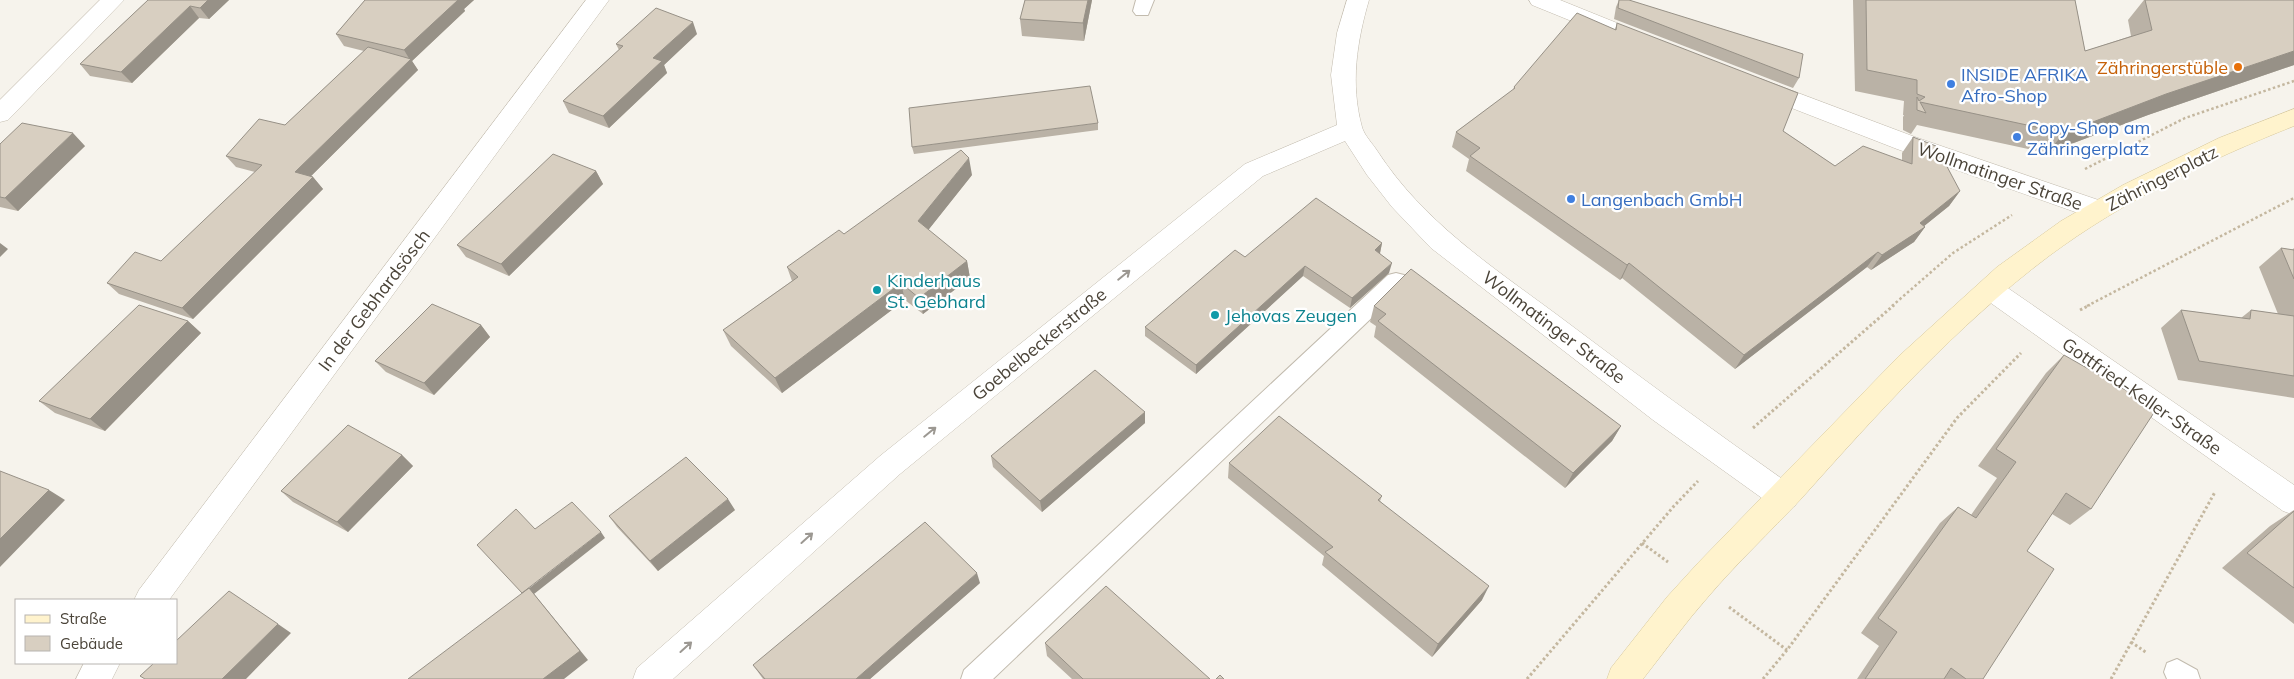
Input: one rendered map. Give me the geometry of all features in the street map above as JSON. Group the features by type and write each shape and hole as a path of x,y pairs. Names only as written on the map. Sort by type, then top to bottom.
{"main road":[{"name":"Zähringerplatz","path":"1990,289 2040,249 2098,210 2245,136 2294,118"},
{"path":"1623,679 1698,585 1784,497 1889,384 1990,289"}],"street":[{"path":"0,114 114,0"},
{"name":"In der Gebhardsösch","path":"151,599 598,0"},
{"path":"1350,129 1343,75 1348,33 1358,0"},
{"path":"1540,0 1632,37"},
{"name":"Wollmatinger Straße","path":"1742,80 1906,143 2098,210"},
{"name":"Wollmatinger Straße","path":"1350,129 1376,169 1396,194 1440,241 1663,411 1784,497"},
{"name":"Goebelbeckerstraße","path":"650,679 890,465 1254,170 1350,129"},
{"name":"Gottfried-Keller-Straße","path":"1990,289 2294,502"},
{"path":"92,679 103,664"}],"lane":[{"path":"974,679 1396,281"}],"path":[{"path":"1769,413 1953,252 2047,192 2090,166 2185,118 2294,80"},
{"path":"1763,679 1787,650 1957,418 2046,328 2294,198"},
{"path":"2111,679 2233,460"},
{"path":"1527,679 1674,506"}],"building":[{"path":"148,0 208,0 200,8 190,6 121,72 80,64"},
{"path":"365,0 458,0 404,50 336,34"},
{"path":"1025,0 1088,0 1083,23 1020,19"},
{"path":"1619,0 1629,0 1803,54 1799,78 1618,8"},
{"path":"1866,0 2075,0 2085,51 2152,30 2145,0 2294,0 2294,51 2166,94 2064,133 1920,102 1926,113 1917,110 1917,97 1919,101 1925,97 1917,94 1917,80 1867,70"},
{"path":"656,8 693,22 653,58 662,61 603,116 563,101 623,46 616,44"},
{"path":"1577,13 1616,30 1617,23 1798,93 1783,131 1835,166 1863,146 1912,164 1913,137 1936,146 1960,191 1920,223 1925,227 1882,255 1878,252 1744,355 1629,263 1627,265 1470,156 1480,148 1456,132 1515,88"},
{"path":"368,47 411,59 295,172 313,177 182,308 107,283 135,252 161,261 262,165 226,156 259,119 285,125"},
{"path":"1090,86 1098,123 912,147 909,108"},
{"path":"22,123 73,133 5,198 0,197 0,144"},
{"name":"Kinderhaus St. Gebhard","path":"961,150 969,158 918,221 967,261 919,298 901,283 775,378 723,330 798,277 787,267 839,230 844,234"},
{"path":"553,154 596,171 501,264 457,245"},
{"path":"1316,198 1382,243 1375,250 1392,263 1352,298 1305,266 1196,365 1145,327 1235,250 1245,257"},
{"path":"2281,248 2294,250 2294,279"},
{"path":"1411,269 1621,426 1573,473 1378,321 1386,314 1374,306"},
{"path":"432,304 481,325 424,383 375,361"},
{"path":"139,305 188,321 90,419 39,401"},
{"path":"2181,310 2250,319 2251,310 2294,316 2294,376 2199,361"},
{"path":"2064,355 2157,408 2091,509 2066,493 2027,551 2054,569 1983,679 1966,679 1951,668 1944,679 1865,679 1897,632 1878,618 1958,507 1976,518 2016,462 1996,449"},
{"path":"1095,370 1145,412 1040,501 991,456"},
{"path":"1279,416 1382,496 1378,500 1489,586 1438,644 1325,552 1333,547 1229,463"},
{"path":"348,425 402,455 337,522 281,491"},
{"path":"686,457 728,499 650,561 609,516"},
{"path":"0,471 49,490 0,539"},
{"path":"572,502 601,532 522,593 477,545 516,509 535,529"},
{"path":"2294,511 2294,588 2247,553"},
{"path":"925,522 977,573 856,679 765,679 753,665"},
{"path":"1106,586 1210,679 1083,679 1045,643"},
{"path":"529,588 580,651 543,679 408,679"},
{"path":"229,591 278,624 222,679 145,679 140,676 153,664 178,664 178,639"},
{"path":"1220,675 1224,679 1216,679"}],"place":[{"name":"Zähringerstüble","path":"2238,67"},
{"name":"INSIDE AFRIKA Afro-Shop","path":"1951,84"},
{"name":"Copy-Shop am Zähringerplatz","path":"2017,137"},
{"name":"Langenbach GmbH","path":"1571,199"},
{"name":"Kinderhaus St. Gebhard","path":"877,290"},
{"name":"Jehovas Zeugen","path":"1215,315"}]}
